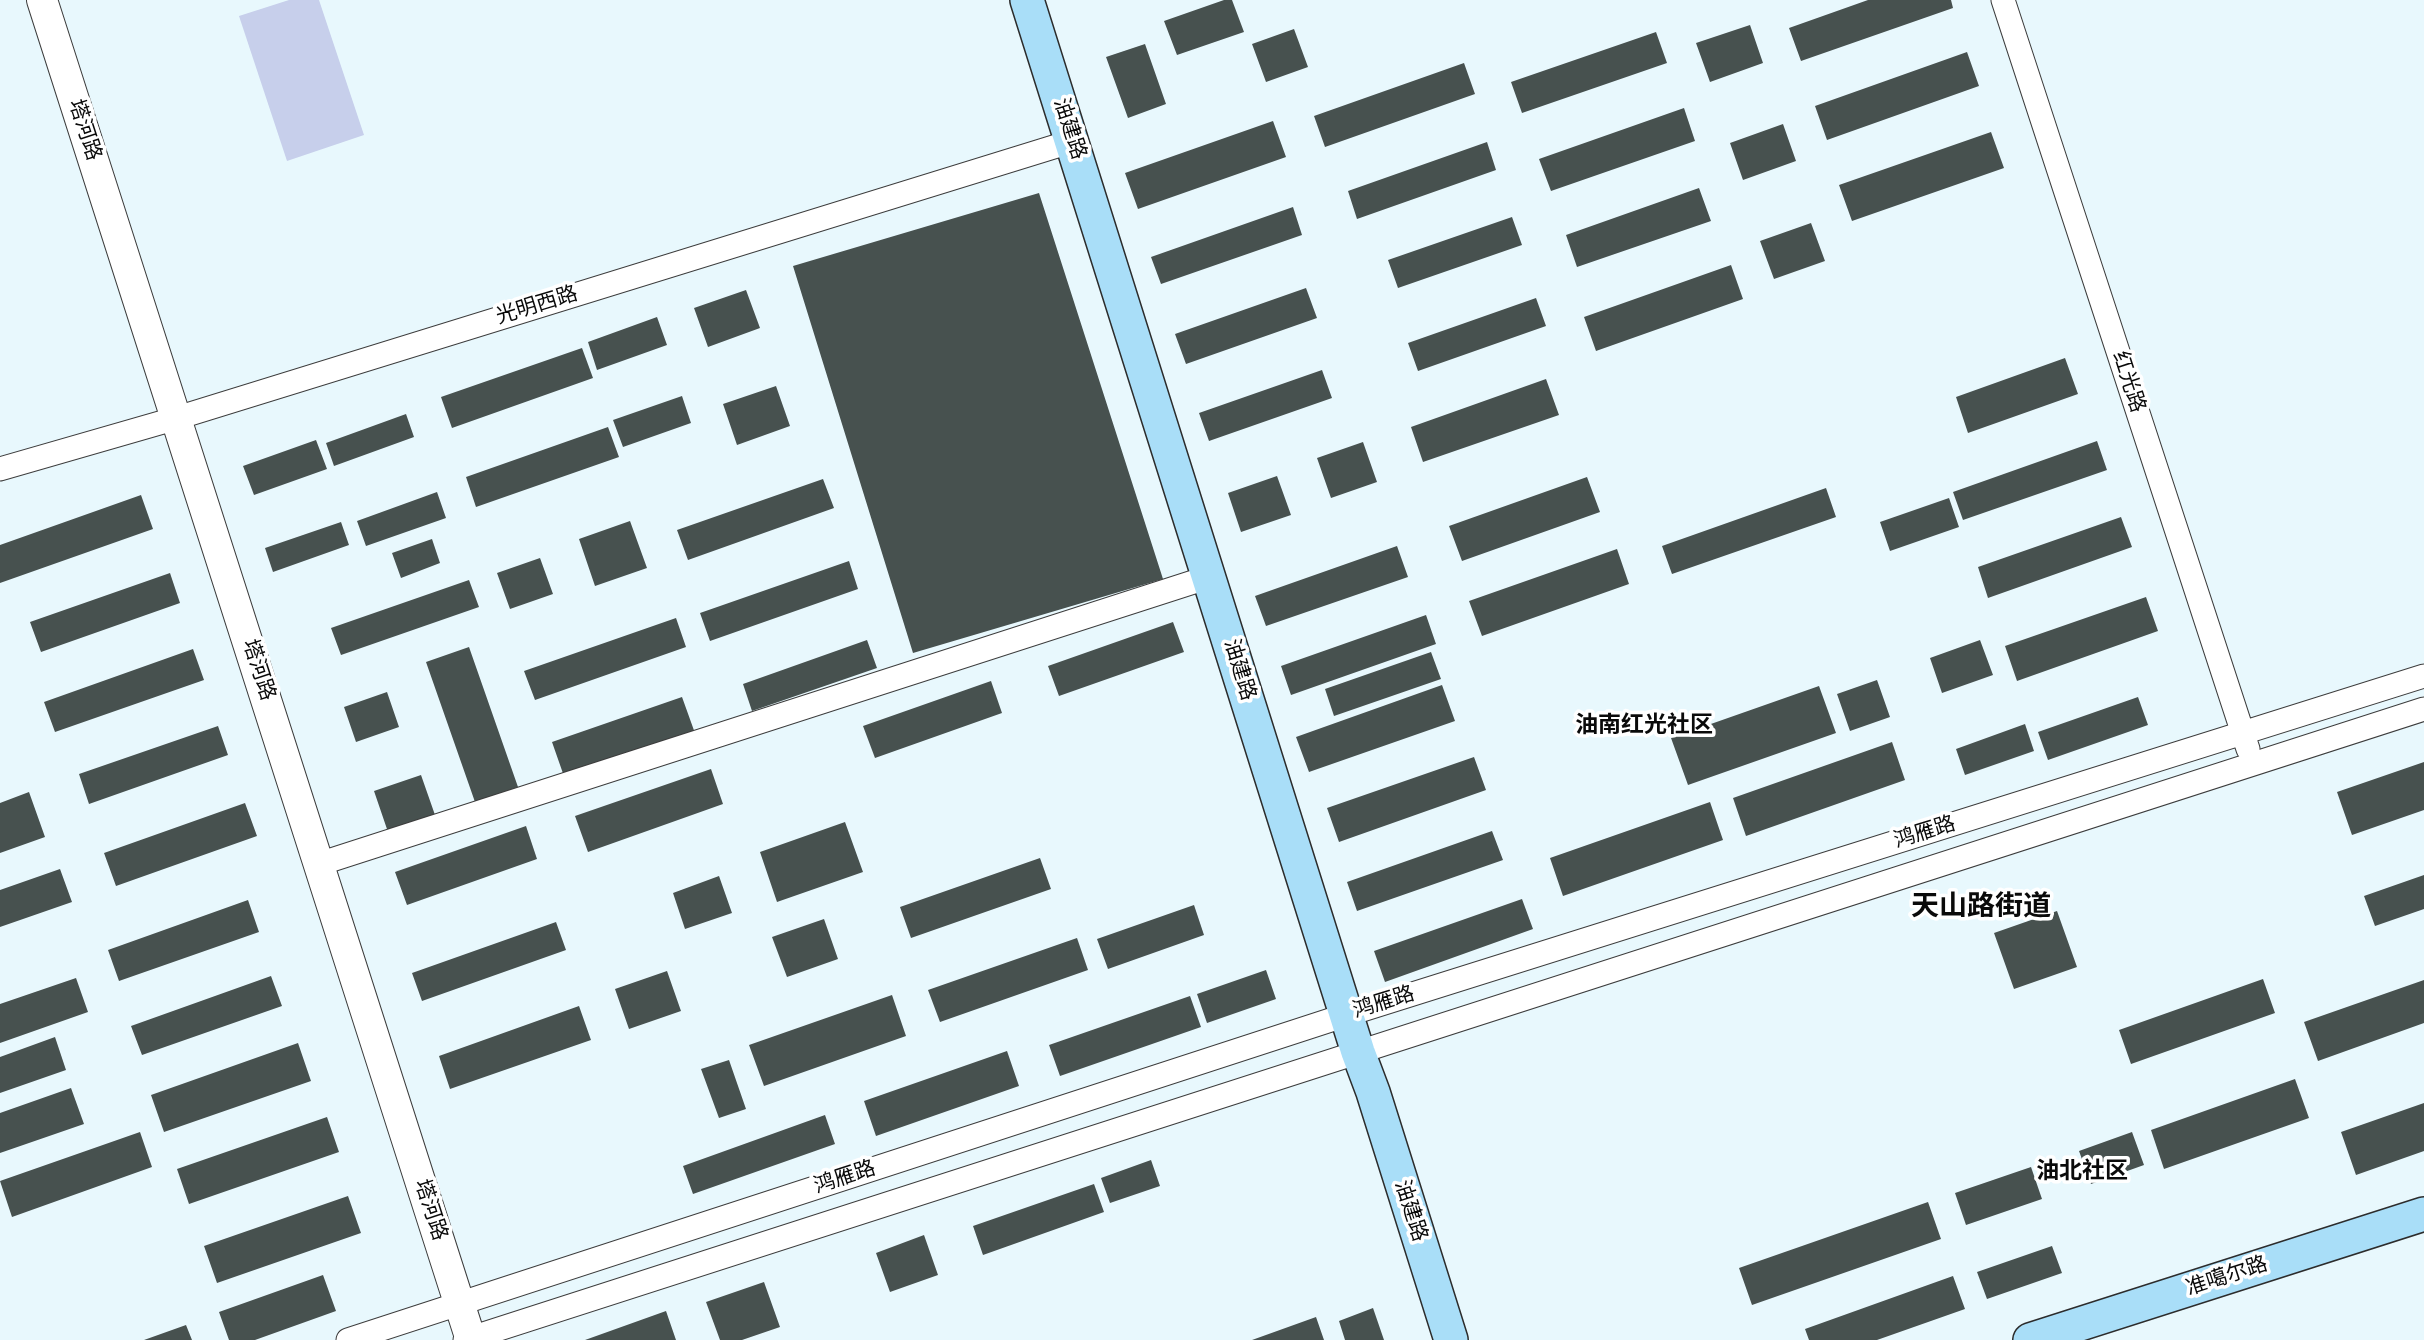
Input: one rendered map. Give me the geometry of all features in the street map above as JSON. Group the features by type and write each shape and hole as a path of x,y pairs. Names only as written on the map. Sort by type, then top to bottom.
{"main road":[{"name":"油建路","path":"1027,0 1357,1052 1373,1092 1451,1340"},
{"name":"准噶尔路","path":"2030,1340 2424,1214"},
{"name":"准噶尔路","path":"2098,1340 2424,1235"}],"street":[{"name":"塔河路","path":"42,0 469,1339"},
{"name":"红光路","path":"2009,2 2253,764"},
{"name":"光明西路","path":"0,469 177,418 1073,141"},
{"path":"319,864 1209,577"},
{"name":"鸿雁路","path":"348,1340 1346,1015 2424,676"},
{"name":"鸿雁路","path":"469,1339 2424,709"}],"shaded area":[{"path":"289,0 319,0 364,135 287,161 239,16"}],"building":[{"path":"1224,0 1232,0 1244,32 1177,55 1164,21"},
{"path":"1868,0 1951,0 1953,8 1801,61 1789,28"},
{"path":"1750,25 1763,63 1710,82 1696,43"},
{"path":"1294,29 1308,67 1266,82 1252,44"},
{"path":"1656,32 1667,63 1522,113 1511,82"},
{"path":"1145,44 1166,104 1128,118 1106,57"},
{"path":"1967,52 1979,86 1827,140 1815,106"},
{"path":"1464,63 1475,94 1325,147 1314,116"},
{"path":"1684,108 1695,141 1551,191 1539,159"},
{"path":"1273,121 1286,157 1138,209 1125,173"},
{"path":"1783,124 1796,161 1743,180 1730,143"},
{"path":"1991,132 2004,168 1852,221 1839,185"},
{"path":"1487,142 1496,170 1357,219 1348,191"},
{"path":"1699,188 1711,221 1577,267 1566,235"},
{"path":"1039,193 1163,579 913,653 793,266"},
{"path":"1293,207 1302,235 1161,284 1151,257"},
{"path":"1512,217 1522,245 1398,288 1388,260"},
{"path":"1811,223 1825,261 1774,279 1760,241"},
{"path":"1731,265 1743,299 1596,351 1584,317"},
{"path":"1306,288 1317,318 1186,364 1175,334"},
{"path":"746,290 760,328 708,347 694,308"},
{"path":"1536,298 1546,326 1418,371 1408,343"},
{"path":"657,317 667,345 597,370 588,342"},
{"path":"582,348 593,378 452,428 441,397"},
{"path":"2065,358 2078,394 1968,433 1956,397"},
{"path":"1322,370 1332,398 1209,441 1199,413"},
{"path":"1546,379 1559,415 1423,462 1411,427"},
{"path":"776,386 790,426 737,445 723,404"},
{"path":"682,396 691,423 623,447 613,420"},
{"path":"406,414 414,437 334,466 326,443"},
{"path":"608,427 619,457 476,507 466,477"},
{"path":"316,440 327,469 254,495 243,466"},
{"path":"2097,441 2107,470 1963,520 1953,492"},
{"path":"1363,442 1377,482 1331,498 1317,458"},
{"path":"1277,476 1291,515 1241,532 1228,493"},
{"path":"1587,477 1600,512 1462,561 1449,526"},
{"path":"823,479 834,508 688,560 677,530"},
{"path":"1826,488 1836,517 1672,574 1662,546"},
{"path":"437,492 446,518 366,546 357,521"},
{"path":"141,495 153,529 0,583 0,545"},
{"path":"1949,498 1959,527 1890,551 1880,522"},
{"path":"2121,517 2132,547 1988,598 1978,567"},
{"path":"630,521 647,568 595,586 579,539"},
{"path":"341,522 349,545 273,572 265,548"},
{"path":"432,539 440,563 401,578 392,553"},
{"path":"1397,546 1408,577 1266,626 1255,596"},
{"path":"1617,549 1629,584 1482,636 1469,601"},
{"path":"540,558 553,594 510,609 497,573"},
{"path":"849,561 858,589 710,641 700,613"},
{"path":"170,573 180,603 41,652 30,622"},
{"path":"469,580 479,607 341,655 331,628"},
{"path":"2146,597 2158,631 2017,681 2005,646"},
{"path":"1426,615 1436,644 1291,695 1281,666"},
{"path":"676,618 686,647 535,700 524,671"},
{"path":"1173,622 1184,652 1059,696 1048,666"},
{"path":"867,640 877,668 752,711 743,684"},
{"path":"1980,640 1993,675 1942,693 1930,658"},
{"path":"469,647 518,787 475,802 426,662"},
{"path":"193,649 204,680 55,732 44,702"},
{"path":"1431,652 1441,679 1334,716 1325,689"},
{"path":"1877,680 1890,717 1850,731 1837,694"},
{"path":"991,681 1002,713 875,758 863,726"},
{"path":"1442,685 1455,721 1309,772 1296,737"},
{"path":"1819,686 1836,733 1688,785 1671,738"},
{"path":"387,692 399,727 356,742 344,707"},
{"path":"682,697 696,736 566,782 552,742"},
{"path":"2138,697 2148,725 2048,760 2038,732"},
{"path":"2025,724 2034,751 1965,775 1956,749"},
{"path":"218,726 228,755 89,804 79,774"},
{"path":"1892,742 1905,780 1746,836 1733,798"},
{"path":"1474,757 1486,790 1339,842 1327,808"},
{"path":"2424,762 2424,810 2352,835 2337,792"},
{"path":"711,769 723,804 588,852 575,816"},
{"path":"421,775 435,815 388,832 374,791"},
{"path":"29,792 45,837 0,853 0,803"},
{"path":"1710,802 1723,840 1563,896 1550,858"},
{"path":"245,803 257,836 116,886 104,853"},
{"path":"845,822 863,872 777,902 760,852"},
{"path":"526,826 537,859 407,905 395,872"},
{"path":"1492,831 1503,860 1357,911 1347,882"},
{"path":"1040,858 1051,889 911,938 900,907"},
{"path":"60,869 72,902 0,927 0,890"},
{"path":"2424,875 2424,909 2375,926 2364,896"},
{"path":"719,876 732,913 685,929 673,893"},
{"path":"1522,899 1533,929 1385,982 1374,951"},
{"path":"248,900 259,932 119,981 108,950"},
{"path":"1194,905 1204,935 1108,969 1097,939"},
{"path":"2057,911 2077,967 2014,989 1994,933"},
{"path":"824,919 838,959 787,977 772,937"},
{"path":"556,922 566,950 422,1001 412,973"},
{"path":"1077,938 1088,970 940,1022 928,990"},
{"path":"1266,970 1276,999 1207,1023 1197,994"},
{"path":"667,971 681,1011 629,1029 615,989"},
{"path":"271,976 282,1006 142,1055 131,1026"},
{"path":"76,978 88,1012 0,1043 0,1004"},
{"path":"2263,979 2275,1013 2131,1064 2119,1030"},
{"path":"2424,980 2424,1023 2318,1061 2304,1022"},
{"path":"892,995 906,1036 764,1086 749,1045"},
{"path":"1190,996 1201,1027 1060,1076 1049,1045"},
{"path":"579,1006 591,1040 450,1089 439,1056"},
{"path":"55,1037 66,1070 0,1093 0,1057"},
{"path":"298,1043 311,1081 164,1132 151,1095"},
{"path":"1007,1051 1019,1086 876,1136 864,1101"},
{"path":"729,1060 746,1109 719,1118 701,1069"},
{"path":"2295,1079 2309,1118 2164,1169 2151,1130"},
{"path":"71,1088 84,1124 0,1153 0,1113"},
{"path":"2424,1103 2424,1151 2356,1175 2341,1132"},
{"path":"825,1115 835,1144 693,1194 683,1166"},
{"path":"327,1117 339,1152 189,1204 177,1169"},
{"path":"140,1132 152,1167 12,1217 0,1181"},
{"path":"2132,1132 2144,1165 2091,1184 2079,1151"},
{"path":"1151,1160 1160,1186 1110,1203 1101,1178"},
{"path":"2031,1167 2042,1199 1966,1225 1955,1193"},
{"path":"1094,1184 1104,1212 983,1255 973,1226"},
{"path":"348,1196 361,1233 217,1283 204,1246"},
{"path":"1928,1202 1941,1239 1752,1305 1739,1268"},
{"path":"924,1235 938,1275 890,1292 876,1253"},
{"path":"2052,1246 2062,1273 1987,1299 1977,1272"},
{"path":"323,1275 336,1311 255,1340 229,1340 219,1312"},
{"path":"1953,1276 1965,1309 1877,1340 1809,1340 1805,1329"},
{"path":"764,1282 780,1327 742,1340 720,1340 706,1302"},
{"path":"1373,1308 1384,1340 1345,1340 1339,1321"},
{"path":"666,1311 676,1340 585,1340"},
{"path":"1316,1317 1324,1340 1252,1340"},
{"path":"186,1325 192,1340 144,1340"}],"district":[{"name":"油南红光社区","path":"1644,726"},
{"name":"天山路街道","path":"1981,908"},
{"name":"油北社区","path":"2082,1172"}]}
